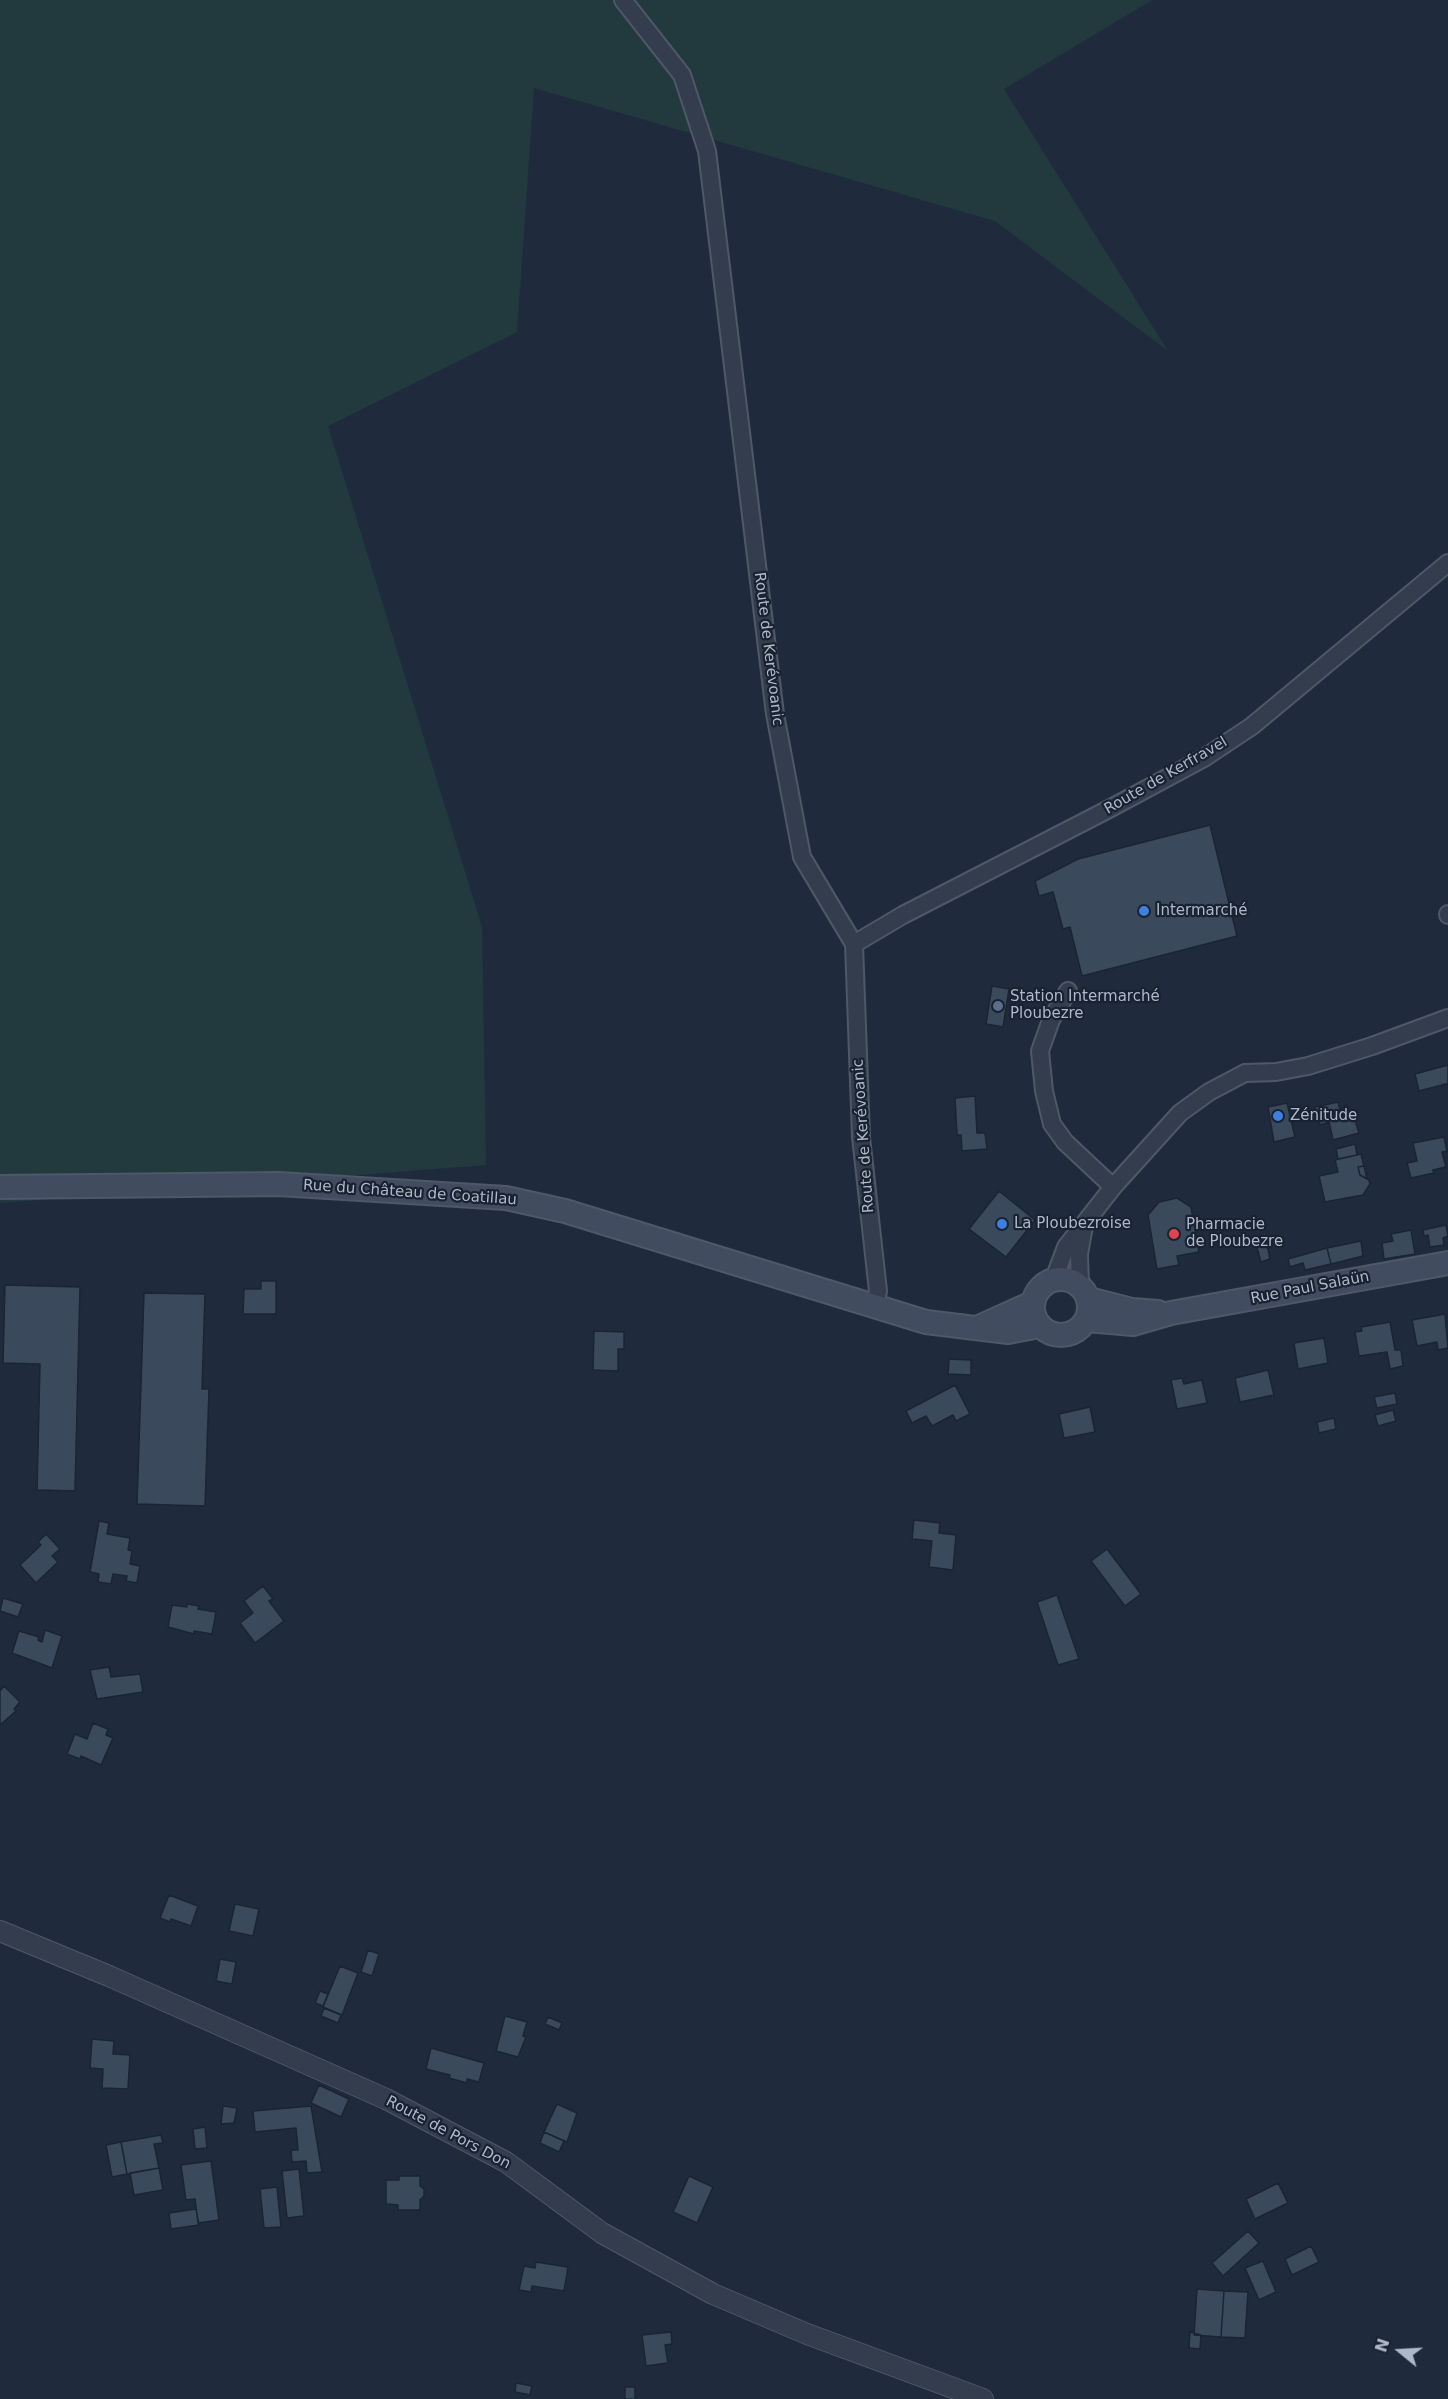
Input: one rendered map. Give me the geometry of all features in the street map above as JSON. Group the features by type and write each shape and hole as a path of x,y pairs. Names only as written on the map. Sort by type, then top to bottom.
{"main road":[{"name":"Rue du Château de Coatillau","path":"0,1187 279,1184 506,1198 600,1221 738,1262 876,1308"},
{"name":"Rue Paul Salaün","path":"1085,1301 1132,1310 1172,1313 1448,1263"},
{"path":"1054,1279 1068,1279 1085,1301 1080,1329 1070,1335 1059,1336 1048,1333 1039,1326 1033,1315 1032,1303 1036,1292 1044,1284 1054,1279"},
{"path":"976,1329 1032,1303"},
{"path":"876,1308 927,1322 976,1329 1008,1332 1039,1326"}],"street":[{"name":"Route de Kerévoanic","path":"624,0 682,75 708,151 775,714 802,857 854,944 861,1137 878,1291 876,1308"},
{"name":"Route de Kerfravel","path":"854,944 903,915 1204,758 1252,726 1448,562"},
{"path":"1068,991 1050,1020 1040,1051 1044,1091 1052,1124 1065,1142 1113,1187"},
{"path":"1054,1279 1066,1246 1113,1187 1180,1113 1209,1092 1245,1073 1276,1072 1308,1066 1372,1046 1448,1018"},
{"path":"1084,1225 1079,1254 1085,1301"},
{"name":"Route de Pors Don","path":"0,1930 386,2099 506,2162 602,2233 713,2294 807,2334 983,2399"}],"green space":[{"path":"0,0 1152,0 1004,89 1168,351 995,221 534,88 517,332 328,426 482,927 486,1165 0,1203"}],"building":[{"name":"Intermarché","path":"1210,825 1237,936 1082,976 1070,927 1063,929 1053,892 1039,896 1035,881 1078,859"},
{"name":"Station Intermarché Ploubezre","path":"992,986 1009,989 1003,1027 986,1024"},
{"path":"1448,1065 1448,1085 1419,1091 1415,1074"},
{"path":"975,1096 977,1133 985,1133 987,1149 962,1151 961,1135 957,1135 955,1098"},
{"path":"1338,1102 1340,1110 1348,1109 1351,1121 1355,1120 1359,1133 1333,1140 1329,1122 1320,1125 1315,1107"},
{"path":"1287,1103 1295,1137 1274,1142 1268,1107"},
{"path":"1444,1137 1447,1151 1442,1152 1446,1167 1433,1170 1434,1173 1411,1178 1407,1163 1417,1161 1413,1143"},
{"path":"1355,1144 1357,1155 1338,1159 1336,1149"},
{"path":"1361,1154 1364,1166 1358,1167 1360,1175 1369,1180 1370,1184 1363,1195 1325,1202 1319,1176 1338,1172 1335,1160"},
{"path":"1364,1166 1367,1179 1360,1175 1358,1167"},
{"name":"La Ploubezroise","path":"999,1191 1035,1220 1006,1257 969,1229"},
{"name":"Pharmacie de Ploubezre","path":"1177,1198 1191,1207 1199,1252 1177,1256 1179,1265 1157,1269 1148,1215 1159,1202"},
{"path":"1446,1225 1448,1236 1443,1238 1444,1245 1430,1247 1428,1235 1424,1236 1423,1230"},
{"path":"1411,1230 1415,1254 1384,1259 1382,1243 1393,1241 1391,1234"},
{"path":"1266,1240 1270,1259 1261,1262 1256,1244"},
{"path":"1361,1241 1363,1256 1331,1264 1327,1248"},
{"path":"1327,1248 1331,1264 1305,1270 1303,1263 1290,1267 1288,1259"},
{"path":"261,1281 276,1281 276,1314 243,1314 244,1289 261,1289"},
{"path":"5,1285 80,1287 75,1491 37,1490 40,1364 3,1363"},
{"path":"144,1293 205,1294 202,1389 209,1389 205,1506 137,1504"},
{"path":"1445,1314 1448,1348 1438,1350 1437,1342 1417,1346 1412,1320"},
{"path":"1390,1322 1395,1350 1401,1350 1403,1366 1390,1369 1387,1352 1359,1356 1355,1332 1362,1331 1361,1327"},
{"path":"594,1331 624,1332 624,1349 618,1349 618,1371 593,1370"},
{"path":"1324,1338 1328,1363 1298,1369 1294,1343"},
{"path":"949,1359 971,1360 971,1375 948,1374"},
{"path":"1268,1370 1274,1395 1240,1402 1235,1378"},
{"path":"1182,1378 1184,1384 1202,1380 1207,1403 1177,1409 1171,1380"},
{"path":"955,1385 970,1414 956,1421 953,1415 932,1426 926,1416 912,1423 906,1411"},
{"path":"1395,1393 1397,1404 1377,1408 1374,1397"},
{"path":"1090,1407 1095,1432 1064,1438 1059,1414"},
{"path":"1393,1410 1396,1421 1378,1426 1375,1415"},
{"path":"1334,1418 1336,1429 1319,1433 1317,1422"},
{"path":"914,1520 940,1523 939,1533 956,1535 953,1570 929,1567 932,1541 912,1539"},
{"path":"99,1521 109,1523 107,1534 130,1538 128,1550 132,1551 130,1564 140,1566 137,1583 126,1581 127,1576 113,1574 111,1584 98,1582 99,1574 90,1572"},
{"path":"46,1534 60,1549 52,1556 58,1562 36,1583 20,1565 41,1545 38,1542"},
{"path":"1107,1549 1141,1594 1125,1606 1091,1561"},
{"path":"263,1586 273,1599 269,1601 284,1621 255,1643 240,1623 253,1613 244,1601"},
{"path":"1057,1595 1079,1659 1058,1665 1037,1602"},
{"path":"3,1598 23,1604 18,1617 0,1611"},
{"path":"187,1604 199,1606 198,1609 216,1612 212,1634 194,1631 194,1634 168,1627 172,1605 187,1607"},
{"path":"45,1630 62,1636 52,1668 12,1653 19,1631 39,1637 38,1640 42,1642"},
{"path":"109,1667 111,1677 140,1674 143,1692 97,1699 90,1670"},
{"path":"4,1686 20,1702 14,1709 16,1711 0,1725 0,1691"},
{"path":"93,1723 108,1729 106,1735 113,1738 101,1765 81,1756 80,1759 67,1754 75,1734 87,1739"},
{"path":"169,1895 198,1906 191,1926 160,1918"},
{"path":"235,1904 259,1909 253,1936 229,1931"},
{"path":"368,1950 379,1954 372,1976 361,1972"},
{"path":"220,1959 236,1962 232,1984 216,1981"},
{"path":"340,1966 358,1973 342,2015 323,2007"},
{"path":"320,1991 328,1994 323,2006 315,2003"},
{"path":"324,2008 341,2015 338,2023 321,2016"},
{"path":"505,2016 527,2022 523,2036 526,2037 518,2057 496,2051"},
{"path":"548,2017 562,2023 559,2030 545,2024"},
{"path":"92,2039 114,2041 113,2054 130,2055 128,2089 102,2088 103,2069 90,2068"},
{"path":"431,2048 484,2063 479,2082 467,2079 467,2083 449,2078 450,2075 426,2069"},
{"path":"319,2085 349,2099 341,2117 311,2103"},
{"path":"557,2104 577,2113 567,2142 544,2132"},
{"path":"223,2106 237,2108 234,2123 221,2124"},
{"path":"311,2106 322,2172 307,2173 306,2161 292,2162 291,2150 298,2150 296,2128 255,2132 253,2111"},
{"path":"205,2127 207,2148 195,2149 193,2129"},
{"path":"544,2132 564,2141 559,2152 540,2143"},
{"path":"161,2135 163,2143 154,2144 159,2168 127,2174 121,2142"},
{"path":"121,2142 127,2174 112,2177 106,2145"},
{"path":"211,2161 219,2220 198,2223 195,2199 186,2200 181,2165"},
{"path":"159,2168 163,2190 134,2195 130,2173"},
{"path":"299,2169 304,2216 287,2218 282,2171"},
{"path":"399,2176 420,2176 420,2186 424,2189 424,2196 420,2200 420,2210 398,2210 398,2205 386,2204 386,2180 399,2180"},
{"path":"689,2176 713,2187 697,2223 673,2212"},
{"path":"1278,2183 1288,2203 1255,2219 1246,2199"},
{"path":"277,2187 281,2227 264,2228 260,2189"},
{"path":"196,2209 199,2225 171,2229 169,2213"},
{"path":"1248,2231 1259,2243 1223,2276 1212,2263"},
{"path":"1311,2246 1319,2262 1292,2275 1285,2259"},
{"path":"1263,2261 1276,2292 1259,2300 1245,2268"},
{"path":"536,2262 568,2267 564,2291 532,2286 531,2292 519,2290 524,2266 535,2268"},
{"path":"1197,2289 1224,2291 1221,2337 1194,2335"},
{"path":"1224,2291 1248,2292 1245,2338 1221,2337"},
{"path":"671,2332 672,2344 665,2345 668,2363 646,2366 642,2335"},
{"path":"1190,2332 1201,2335 1200,2349 1189,2348"},
{"path":"516,2383 532,2386 530,2395 515,2392"},
{"path":"625,2387 635,2387 635,2399 625,2399"}],"place":[{"name":"Intermarché","path":"1144,911"},
{"name":"Station Intermarché Ploubezre","path":"998,1006"},
{"name":"Zénitude","path":"1278,1116"},
{"name":"La Ploubezroise","path":"1002,1224"},
{"name":"Pharmacie de Ploubezre","path":"1174,1234"}]}
